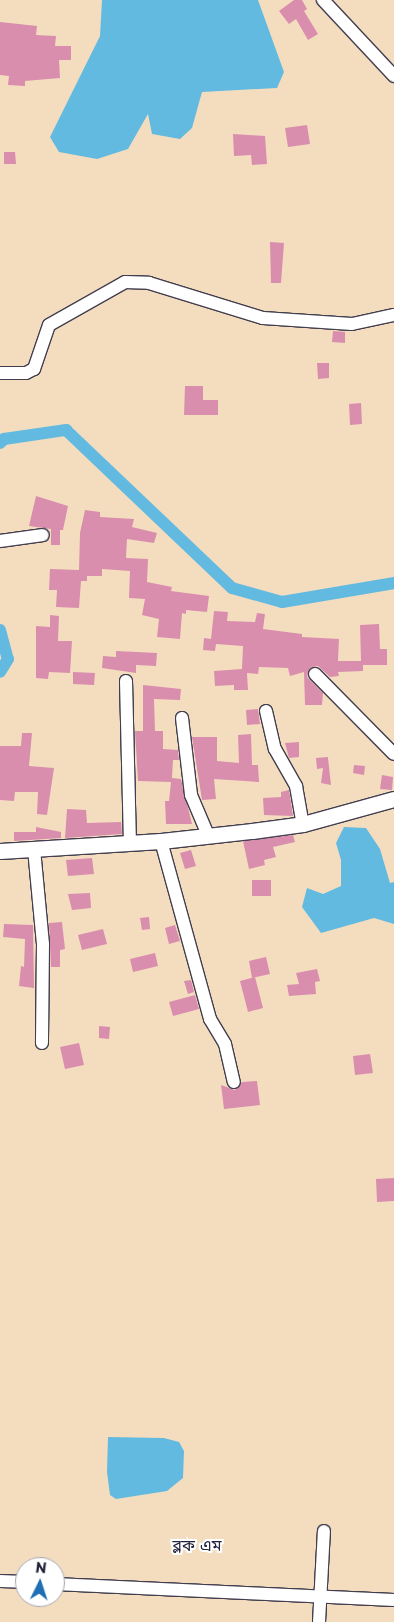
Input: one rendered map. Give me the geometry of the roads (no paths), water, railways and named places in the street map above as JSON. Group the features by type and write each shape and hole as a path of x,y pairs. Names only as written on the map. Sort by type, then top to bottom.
{"street":[{"path":"323,0 394,76"},
{"path":"0,373 26,373 34,369 50,325 125,282 149,283 263,318 352,324 394,315"},
{"path":"0,541 43,536"},
{"path":"315,674 394,754"},
{"path":"126,681 130,843"},
{"path":"266,711 275,750 296,786 303,824"},
{"path":"182,718 191,795 208,835"},
{"path":"0,851 161,841 303,824 394,799"},
{"path":"161,841 210,1019 226,1044 234,1082"},
{"path":"34,849 43,944 42,1043"},
{"path":"319,1622 324,1531"},
{"path":"0,1581 15,1582"},
{"path":"65,1584 394,1600"}],"water":[{"path":"102,0 258,0 284,72 277,88 202,92 192,128 180,139 152,134 148,114 128,149 97,159 59,152 50,137 100,36"},
{"path":"344,827 366,828 380,849 390,883 394,882 394,924 374,918 321,933 302,907 307,888 323,894 341,886 341,860 336,843"},
{"path":"108,1437 164,1438 179,1442 184,1451 183,1478 167,1491 116,1499 110,1495 107,1472"}],"waterway":[{"path":"0,443 4,439 66,430 232,588 282,602 394,583"},
{"path":"0,630 8,659 0,672"}],"district":[{"name":"ব্লক এম","path":"197,1544"}]}
